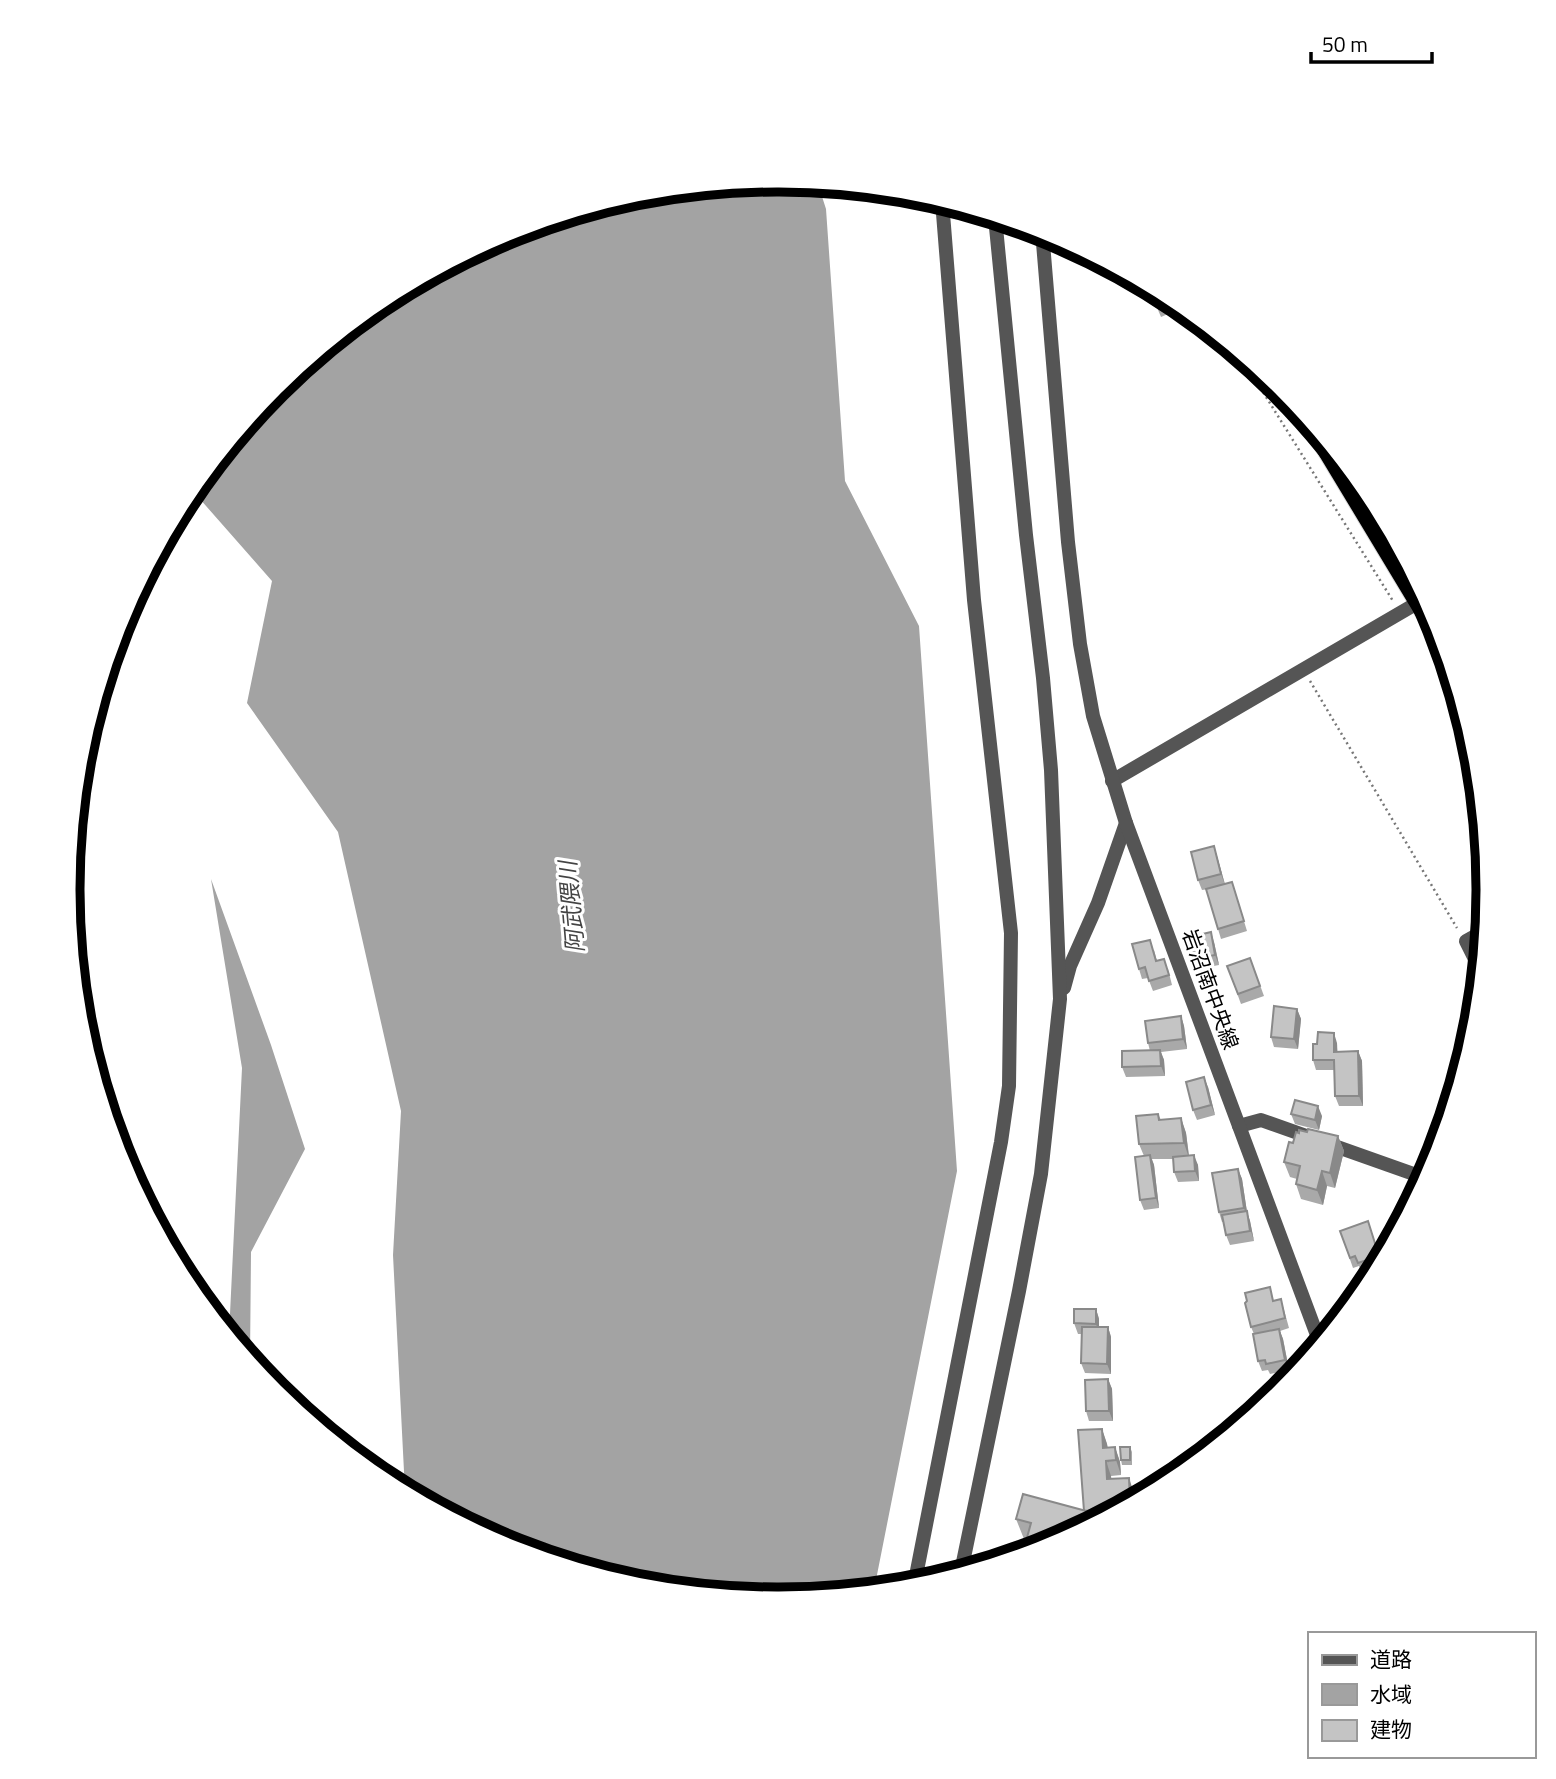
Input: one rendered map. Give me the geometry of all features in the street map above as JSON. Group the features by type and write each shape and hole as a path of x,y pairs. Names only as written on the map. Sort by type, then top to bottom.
{"street":[{"path":"916,1573 1001,1142 1009,1086 1011,933 974,600 943,212"},
{"path":"963,1562 1041,1174 1060,999 1050,757 997,227"},
{"name":"岩沼南中央線","path":"1043,244 1064,503 1080,645 1093,716 1126,823 1316,1332"},
{"path":"1112,781 1414,605"},
{"path":"1060,999 1070,966 1098,903 1126,823"},
{"path":"1472,954 1466,942 1474,937"},
{"path":"1239,1126 1261,1121 1414,1174"}],"path":[{"path":"1258,383 1400,613"},
{"path":"1303,669 1466,942"}],"water":[{"name":"阿武隈川","path":"732,193 821,193 826,209 845,481 919,626 957,1171 876,1580 824,1586 732,1586 642,1574 554,1550 511,1534 429,1494 404,1478 393,1255 401,1111 338,832 247,703 272,581 200,499 225,465 285,396 353,336 429,285 511,245 554,229 642,205 687,198"},
{"path":"211,879 305,1149 251,1252 250,1344 230,1320 242,1068"}],"building":[{"path":"1214,846 1221,874 1198,880 1191,852"},
{"path":"1232,882 1244,921 1218,929 1206,889"},
{"path":"1211,932 1215,955 1195,959 1190,937"},
{"path":"1150,940 1156,961 1164,959 1169,975 1149,981 1145,967 1139,969 1132,944"},
{"path":"1250,958 1260,986 1238,994 1227,966"},
{"path":"1274,1006 1297,1009 1294,1039 1271,1037"},
{"path":"1181,1016 1183,1039 1148,1043 1145,1021"},
{"path":"1318,1032 1334,1033 1334,1052 1358,1051 1359,1096 1335,1096 1334,1060 1313,1060 1313,1044 1317,1044"},
{"path":"1160,1050 1161,1066 1122,1067 1122,1051"},
{"path":"1204,1077 1211,1105 1193,1110 1186,1082"},
{"path":"1295,1100 1318,1106 1315,1120 1291,1114"},
{"path":"1158,1114 1159,1120 1181,1118 1184,1143 1139,1144 1136,1116"},
{"path":"1308,1129 1338,1136 1330,1173 1322,1171 1317,1190 1296,1184 1300,1166 1284,1162 1289,1142 1293,1143 1296,1132 1307,1132"},
{"path":"1150,1155 1156,1198 1140,1200 1135,1157"},
{"path":"1194,1155 1195,1171 1174,1172 1173,1157"},
{"path":"1238,1169 1244,1208 1219,1212 1212,1173"},
{"path":"1247,1211 1250,1231 1226,1235 1222,1215"},
{"path":"1368,1221 1376,1247 1369,1259 1358,1263 1355,1256 1350,1258 1340,1231"},
{"path":"1270,1287 1273,1301 1281,1299 1285,1318 1251,1327 1245,1293"},
{"path":"1074,1309 1096,1309 1096,1324 1074,1323"},
{"path":"1082,1327 1108,1327 1107,1364 1081,1363"},
{"path":"1279,1329 1285,1360 1266,1364 1265,1360 1258,1361 1253,1334"},
{"path":"1108,1379 1109,1411 1086,1411 1085,1380"},
{"path":"1102,1429 1103,1448 1115,1447 1116,1460 1106,1461 1107,1479 1129,1478 1130,1492 1096,1510 1084,1511 1078,1430"},
{"path":"1120,1447 1130,1447 1130,1460 1121,1460"},
{"path":"1023,1494 1090,1512 1026,1541 1031,1523 1016,1519"}]}
